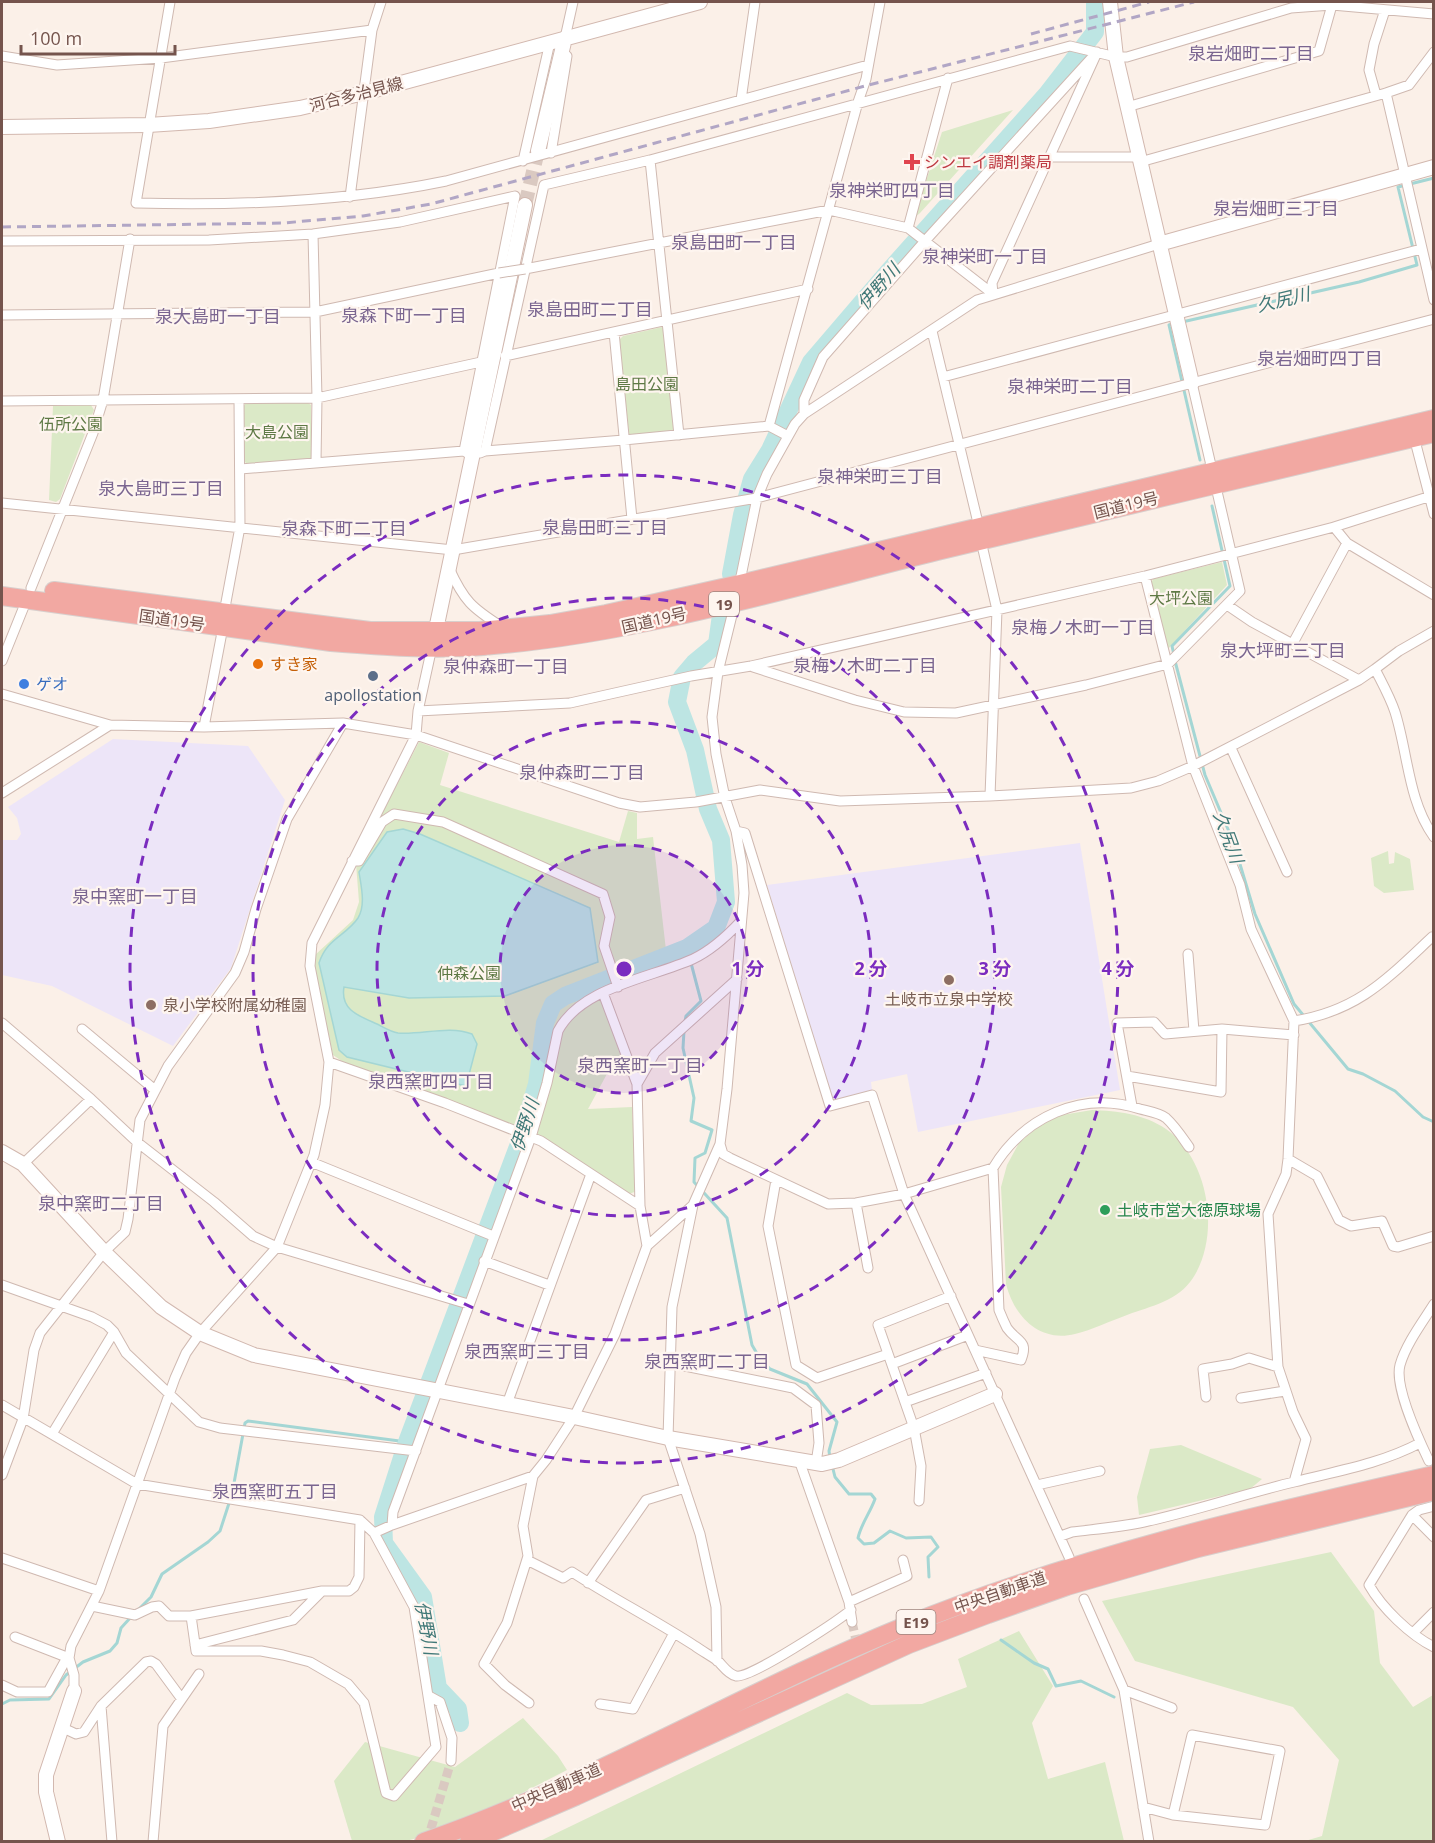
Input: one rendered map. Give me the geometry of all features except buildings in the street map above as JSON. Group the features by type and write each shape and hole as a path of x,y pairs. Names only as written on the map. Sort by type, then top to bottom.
{"highway":[{"name":"国道19号","path":"2,584 29,593 223,620 370,631 481,646 552,639 608,630 738,592 1212,477 1434,419"},
{"name":"国道19号","path":"1212,477 1434,433"},
{"name":"国道19号","path":"434,640 738,592"},
{"name":"国道19号","path":"2,596 29,593"},
{"name":"中央自動車道","path":"424,1842 570,1782 903,1627 981,1598 1061,1570 1194,1531 1431,1468"},
{"name":"中央自動車道","path":"469,1842 576,1796 909,1644 998,1611 1067,1586 1198,1548 1434,1491"}],"street":[{"path":"170,2 136,203 208,205 350,197 398,191 446,182 544,152 868,66"},
{"path":"350,197 372,30 381,2"},
{"path":"544,152 573,2"},
{"name":"河合多治見線","path":"2,127 148,126 209,121 300,108 364,93 700,2"},
{"path":"741,100 755,2"},
{"path":"770,426 858,102 865,86 880,2"},
{"path":"751,666 855,700 904,712 956,713 1086,685 1168,664 1240,591 1233,552 1212,477 1127,107 1116,57 1110,2"},
{"path":"1127,107 1319,51 1332,4"},
{"path":"474,452 506,356 544,185 650,160 1070,45 1116,57 1127,57 1292,8 1332,4 1434,14"},
{"path":"1385,10 1374,44 1369,70 1381,94 1404,176 1434,300"},
{"path":"2,56 57,65 161,58 372,30"},
{"path":"524,160 550,42"},
{"path":"993,294 992,283 1090,72 1097,52"},
{"path":"804,414 804,400 823,357 1097,52"},
{"path":"1050,158 1140,160 1381,94 1409,85 1434,52"},
{"path":"908,228 948,78"},
{"path":"650,160 679,435"},
{"path":"717,1661 716,1607 700,1534 668,1438 672,1307 693,1205 720,1144 727,1089 744,893 736,831 720,798 712,717 718,672 738,592 757,498 766,474 795,424 804,414 977,300 1159,244 1434,167"},
{"path":"2,241 210,240 313,234 400,222 514,196 481,363 474,452"},
{"path":"58,1842 46,1792 46,1775 74,1691 74,1675 70,1661 71,1646 99,1591 186,1353 200,1333 277,1247 311,1162 325,1105 329,1062 310,966 312,943 416,735 418,711 525,205"},
{"path":"2,315 315,312 500,273 829,210 908,228 993,294"},
{"path":"313,234 317,398 316,462"},
{"path":"2,660 93,432 103,400 130,239"},
{"path":"943,377 1420,249"},
{"path":"506,356 808,289"},
{"path":"2,502 453,550 757,498 1434,319"},
{"path":"932,331 997,610 990,796"},
{"path":"614,332 632,519"},
{"path":"2,401 317,398 481,363"},
{"path":"204,727 240,527 239,399"},
{"path":"240,469 624,440 770,426 788,436"},
{"path":"1414,437 1431,495 1434,514"},
{"path":"418,711 570,703 691,676 751,666 1145,576 1334,527 1431,495"},
{"path":"1334,527 1347,543 1434,595"},
{"path":"1293,644 1347,543"},
{"path":"449,568 460,592 468,602 505,629"},
{"path":"1145,576 1194,766 1240,885 1251,929 1298,1021 1294,1035 1286,1174 1268,1214 1278,1367 1285,1391 1306,1438 1294,1482"},
{"path":"1227,605 1252,622 1359,680"},
{"path":"2,694 110,725 204,727 343,723 416,735 619,803 640,807 696,802 760,790 840,801 990,796 1131,788 1158,781 1231,748 1359,680 1399,651 1434,631"},
{"path":"1375,669 1395,711 1418,806 1427,828 1434,837"},
{"path":"2,1475 23,1419 34,1350 40,1333 104,1252 124,1232 128,1219 140,1120 168,1066 235,973 244,952 256,909 287,819 343,723"},
{"path":"2,793 110,725"},
{"path":"1231,748 1287,872"},
{"path":"352,861 359,861 382,822 394,814 443,822 603,894 610,917 604,946 618,987"},
{"path":"736,831 745,834 830,1106 872,1095 904,1194 1061,1536 1068,1557"},
{"path":"392,1525 393,1512 531,1137 547,1083 558,1031 571,1012 584,1002 694,958 720,942 740,922"},
{"path":"1298,1021 1351,1003 1372,991 1433,934"},
{"path":"1188,954 1194,1031"},
{"path":"637,1084 655,1053 737,979"},
{"path":"603,993 637,1084 640,1206 647,1246"},
{"path":"1132,1106 1117,1023 1155,1022 1165,1034 1222,1029 1294,1035"},
{"path":"2,1023 92,1099 137,1142 214,1202 253,1236 277,1247 468,1304"},
{"path":"82,1029 155,1090"},
{"path":"1127,1076 1221,1092 1222,1029"},
{"path":"329,1062 541,1141 640,1206"},
{"path":"23,1164 92,1099"},
{"path":"975,1350 1021,1360 1025,1349 1024,1345 1007,1328 999,1310 993,1168 1005,1150 1035,1122 1067,1108 1097,1102 1123,1103 1165,1116 1189,1147"},
{"path":"720,1144 723,1154 730,1158 828,1204 856,1203 904,1194 993,1168"},
{"path":"2,1152 23,1164 104,1252 161,1307 200,1333 270,1359 574,1417 668,1438 819,1463 839,1460 995,1394"},
{"path":"1288,1159 1317,1176 1339,1220 1351,1226 1383,1221 1393,1246 1398,1247 1434,1236"},
{"path":"311,1162 493,1236"},
{"path":"507,1404 591,1174"},
{"path":"776,1180 768,1226 796,1365 817,1378 888,1354"},
{"path":"856,1203 868,1268"},
{"path":"529,1703 505,1685 484,1664 507,1623 527,1560 523,1526 533,1476 574,1417 615,1334 647,1246 693,1205"},
{"path":"484,1261 549,1285"},
{"path":"2,1285 92,1317 107,1325 114,1332 126,1353 199,1422 236,1430 416,1451"},
{"path":"919,1500 921,1466 914,1428 878,1325 951,1296"},
{"path":"1431,1468 1403,1397 1399,1375 1405,1353 1434,1304"},
{"path":"52,1434 114,1332"},
{"path":"892,1365 968,1335"},
{"path":"1206,1397 1203,1369 1232,1364 1249,1358 1278,1367"},
{"path":"670,1363 793,1388 816,1405 819,1463"},
{"path":"905,1402 986,1373"},
{"path":"1241,1398 1285,1391"},
{"path":"2,1405 137,1484 237,1502 360,1520 374,1533 414,1607 436,1747 394,1796 386,1793 364,1703 348,1684 310,1662 283,1655 261,1651 196,1651 191,1616"},
{"path":"1061,1536 1072,1532 1144,1522 1243,1497 1366,1465 1398,1455 1420,1443"},
{"path":"799,1460 850,1606 852,1622"},
{"path":"1037,1485 1100,1471"},
{"path":"374,1533 533,1476"},
{"path":"588,1583 646,1500 685,1488"},
{"path":"1434,1506 1419,1510 1412,1515 1369,1585 1377,1600 1422,1641 1434,1647"},
{"path":"1412,1515 1434,1537"},
{"path":"92,1606 135,1615 159,1606 169,1616 191,1616 322,1591 349,1591 359,1577 360,1520"},
{"path":"527,1560 563,1578 572,1572 674,1633 736,1676 745,1675 811,1638 850,1606 907,1576 903,1560"},
{"path":"3,1562 99,1591"},
{"path":"195,1646 293,1620 322,1591"},
{"path":"1084,1599 1124,1690 1149,1842"},
{"path":"1413,1633 1434,1612"},
{"path":"600,1704 633,1709 674,1633"},
{"path":"15,1637 70,1661"},
{"path":"2,1685 17,1692 48,1692 64,1663 70,1661"},
{"path":"61,1727 76,1734 84,1732 101,1706 146,1662 151,1661 156,1664 181,1698"},
{"path":"153,1842 163,1726 199,1674"},
{"path":"1124,1690 1172,1708"},
{"path":"429,1696 440,1702 452,1738 451,1761"},
{"path":"101,1706 112,1842"},
{"path":"1143,1807 1173,1815 1264,1825 1280,1751 1192,1735 1173,1815"}],"shaded area":[{"path":"113,739 248,746 285,800 231,968 173,1046 52,986 2,975 2,840 17,840 21,834 17,818 8,807"},
{"name":"土岐市立泉中学校","path":"1080,843 1120,1090 918,1132 907,1074 871,1082 872,1090 832,1101 767,885"}],"green space":[{"path":"1013,110 920,213 914,218 942,132"},
{"name":"島田公園","path":"662,327 665,330 674,428 672,431 631,435 629,434 619,340 623,336"},
{"name":"大島公園","path":"307,402 311,405 311,459 247,464 243,460 243,407 246,403"},
{"name":"伍所公園","path":"91,405 94,410 60,499 56,502 49,500 53,406"},
{"name":"大坪公園","path":"1222,562 1227,585 1167,650 1151,584 1153,579"},
{"name":"仲森公園","path":"419,742 449,753 440,785 619,842 628,811 637,813 637,839 653,837 666,950 596,979 624,1066 608,1072 588,1109 632,1107 637,1191 629,1194 541,1136 346,1064 333,1055 315,972 315,955 353,920 359,902 356,864"},
{"path":"1388,851 1389,864 1394,863 1395,852 1410,859 1414,890 1384,893 1374,886 1371,858"},
{"name":"土岐市営大徳原球場","path":"1092,1110 1121,1112 1149,1120 1166,1129 1181,1142 1201,1178 1208,1220 1207,1241 1202,1260 1193,1278 1180,1292 1154,1305 1081,1332 1062,1336 1039,1331 1022,1316 1010,1296 1006,1284 1001,1187 1007,1165 1019,1143 1040,1125 1062,1115"},
{"path":"1181,1445 1262,1479 1250,1489 1139,1515 1137,1497 1150,1449"},
{"path":"1331,1552 1374,1611 1380,1663 1413,1707 1433,1695 1433,1841 1305,1841 1322,1836 1339,1760 1293,1707 1135,1661 1102,1601"},
{"path":"1019,1631 1053,1686 1032,1723 1048,1779 1105,1762 1124,1841 540,1841 847,1693 871,1705 922,1704 967,1687 958,1659"},
{"path":"523,1718 558,1756 567,1770 458,1826 403,1842 352,1841 334,1781 365,1742 455,1767"}],"water":[{"path":"403,829 420,834 590,908 598,962 505,996 409,998 344,987 345,1001 352,1011 393,1032 454,1030 472,1034 477,1044 466,1086 347,1057 339,1050 319,963 327,948 358,918 362,907 359,872 387,832"}],"waterway":[{"name":"伊野川","path":"731,574 742,515 752,479 770,450 811,362 1047,94 1095,32 1095,2"},
{"name":"久尻川","path":"1182,322 1359,282 1417,265 1398,187 1434,178"},
{"name":"久尻川","path":"1175,323 1169,325 1200,460"},
{"name":"久尻川","path":"1174,655 1172,646 1230,586 1212,506"},
{"name":"伊野川","path":"460,1723 458,1709 438,1688 423,1597 384,1543 383,1517 407,1442 519,1144 537,1084 545,1023 553,1004 565,996 687,948 716,928 726,902 721,840 708,809 695,750 677,702 682,677 694,663 717,644 721,615"},
{"name":"久尻川","path":"1175,661 1205,775 1233,841 1255,914 1294,1004 1348,1069 1363,1074 1395,1091 1423,1117 1434,1122"},
{"path":"687,948 689,957"},
{"path":"685,1021 686,1016 701,1001 691,963"},
{"path":"684,1031 683,1048 694,1098 691,1121 712,1130 705,1153 695,1158 694,1182 727,1218 752,1345 759,1357 770,1369 807,1384 837,1422 829,1451 830,1458"},
{"path":"138,1610 151,1597 162,1574 220,1531 232,1494 245,1423 248,1421 407,1442"},
{"path":"832,1465 835,1477 849,1494 871,1494 875,1499 858,1538 864,1544 874,1543 890,1531 906,1538 931,1537 938,1547 928,1557 929,1577"},
{"path":"2,1704 10,1700 49,1699 66,1675 83,1662 110,1651 117,1643 121,1628 131,1617"},
{"path":"1001,1640 1034,1663 1048,1669 1056,1686 1081,1681 1114,1697"}],"tunnel":[{"path":"525,205 538,151"},
{"path":"852,1622 858,1649"},
{"path":"427,1842 451,1761"}],"railway":[{"path":"1031,34 1149,2"},
{"path":"2,227 283,223 363,216 431,204 865,86 1194,2"}],"place":[{"name":"シンエイ調剤薬局","path":"912,162"},
{"name":"すき家","path":"258,664"},
{"name":"apollostation","path":"373,676"},
{"name":"ゲオ","path":"24,684"},
{"name":"土岐市立泉中学校","path":"949,980"},
{"name":"泉小学校附属幼稚園","path":"151,1005"},
{"name":"土岐市営大徳原球場","path":"1105,1210"}],"district":[{"name":"泉岩畑町二丁目","path":"1251,53"},
{"name":"泉神栄町四丁目","path":"892,190"},
{"name":"泉岩畑町三丁目","path":"1276,208"},
{"name":"泉島田町一丁目","path":"734,242"},
{"name":"泉神栄町一丁目","path":"985,256"},
{"name":"泉島田町二丁目","path":"590,309"},
{"name":"泉森下町一丁目","path":"404,315"},
{"name":"泉大島町一丁目","path":"218,316"},
{"name":"泉岩畑町四丁目","path":"1320,358"},
{"name":"泉神栄町二丁目","path":"1070,386"},
{"name":"泉神栄町三丁目","path":"880,476"},
{"name":"泉大島町三丁目","path":"161,488"},
{"name":"泉島田町三丁目","path":"605,527"},
{"name":"泉森下町二丁目","path":"344,528"},
{"name":"泉梅ノ木町一丁目","path":"1083,627"},
{"name":"泉大坪町三丁目","path":"1283,650"},
{"name":"泉梅ノ木町二丁目","path":"865,665"},
{"name":"泉仲森町一丁目","path":"506,666"},
{"name":"泉仲森町二丁目","path":"582,772"},
{"name":"泉中窯町一丁目","path":"135,896"},
{"name":"泉西窯町一丁目","path":"640,1065"},
{"name":"泉西窯町四丁目","path":"431,1081"},
{"name":"泉中窯町二丁目","path":"101,1203"},
{"name":"泉西窯町三丁目","path":"527,1351"},
{"name":"泉西窯町二丁目","path":"707,1361"},
{"name":"泉西窯町五丁目","path":"275,1491"}]}
